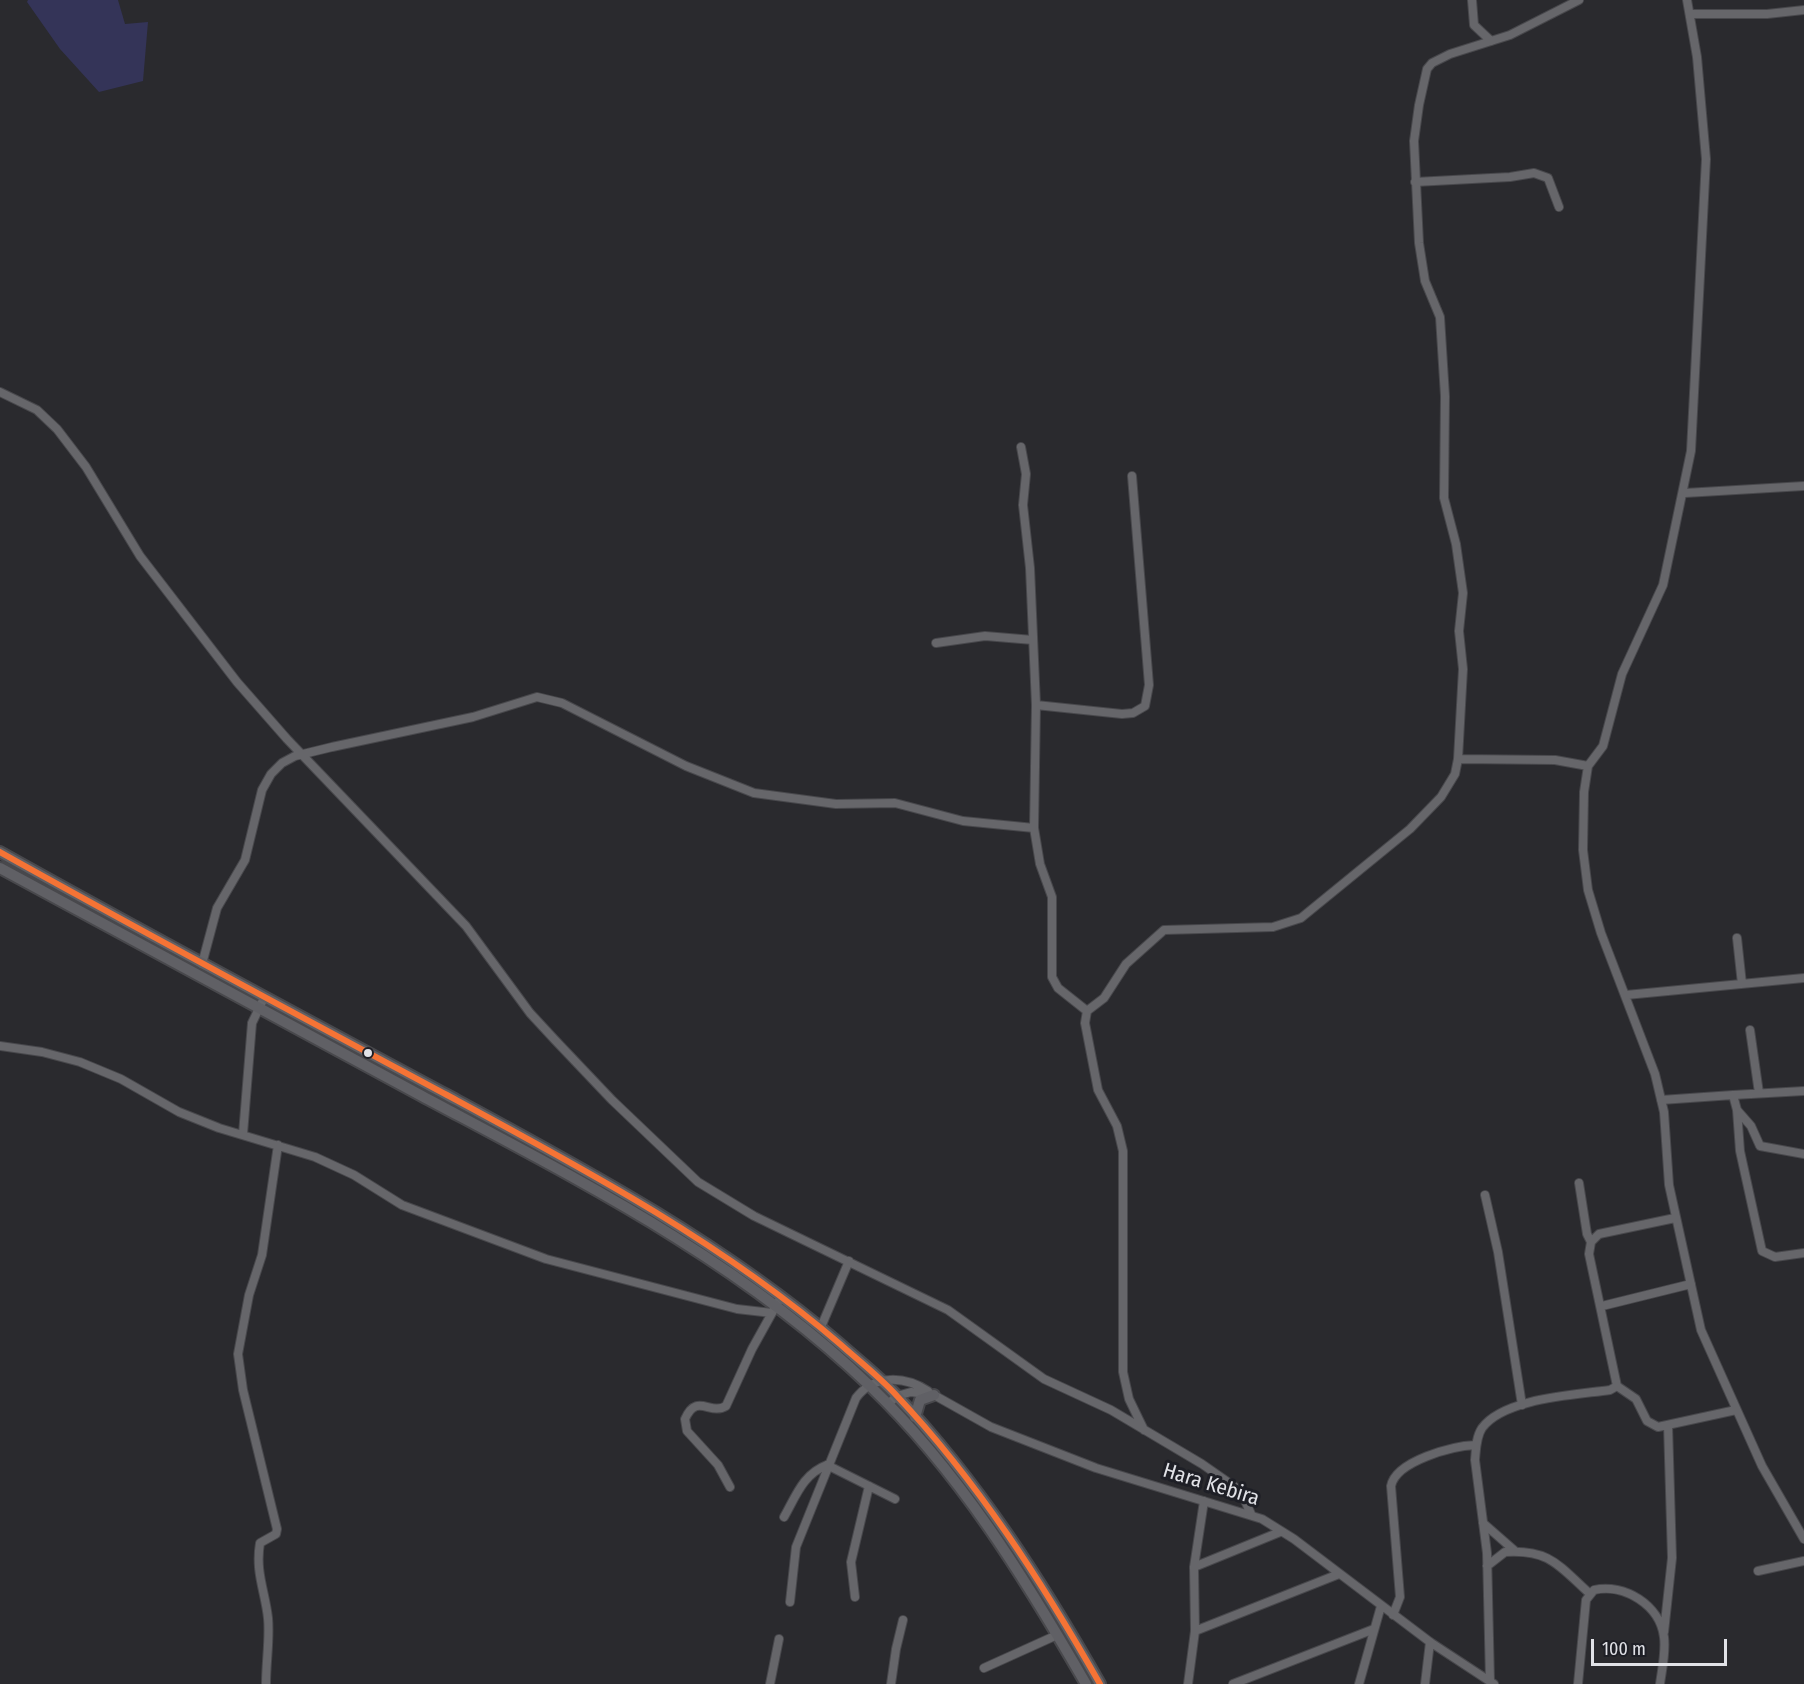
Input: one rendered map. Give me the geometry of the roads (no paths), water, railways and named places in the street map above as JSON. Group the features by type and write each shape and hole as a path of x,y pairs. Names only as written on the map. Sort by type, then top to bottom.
{"main road":[{"path":"0,852 264,998 563,1158 700,1238 781,1295 897,1396 988,1504 1100,1684"},
{"path":"0,867 257,1009 600,1192 693,1248 869,1385 888,1404 978,1511 1086,1684"},
{"path":"107,926 112,915"},
{"path":"557,1170 563,1158"},
{"path":"915,1417 920,1400 934,1395"},
{"path":"978,1511 988,1504"}],"street":[{"path":"1472,0 1474,25 1491,40"},
{"path":"1145,1431 1129,1399 1123,1372 1124,1229 1121,1137 1098,1090 1085,1023 1087,1011 1104,998 1126,964 1164,930 1273,927 1293,922 1316,908 1385,852 1434,805 1451,783 1458,759 1463,669 1459,631 1463,593 1456,544 1444,498 1444,396 1440,317 1425,281 1419,243 1414,141 1427,69 1450,54 1510,35 1579,0"},
{"path":"1687,0 1691,14 1706,159 1695,404 1685,493 1664,585 1622,674 1603,746 1588,766 1584,792 1583,850 1588,890 1601,933 1655,1074 1675,1218 1701,1330 1762,1466 1804,1539"},
{"path":"1691,14 1767,14 1804,10"},
{"path":"1415,182 1510,177 1534,173 1548,178 1559,207"},
{"path":"0,392 37,410 57,429 86,466 140,556 218,659 290,742 305,755 466,926 542,1026 698,1182 728,1202 948,1310 1044,1379 1111,1410 1226,1479 1242,1494 1251,1514"},
{"path":"1021,447 1026,474 1023,505 1036,705 1034,828 1040,864 1052,897 1052,977 1058,988 1087,1011"},
{"path":"1036,705 1122,714 1133,713 1144,706 1149,685 1132,476"},
{"path":"1685,493 1804,486"},
{"path":"936,643 985,636 1033,640"},
{"path":"202,964 217,908 245,860 262,790 271,774 288,759 453,723 537,697 562,702 686,766 754,793 846,805 895,803 963,821 1034,828"},
{"path":"288,759 290,742"},
{"path":"1458,759 1555,760 1588,766"},
{"path":"1737,938 1742,984"},
{"path":"1626,995 1804,978"},
{"path":"243,1134 252,1023 264,998"},
{"path":"1750,1030 1759,1093"},
{"path":"0,1046 52,1054 80,1062 121,1079 179,1112 315,1157 354,1175 402,1205 546,1258 716,1304 774,1310"},
{"path":"1660,1100 1804,1091"},
{"path":"1733,1095 1737,1110 1737,1134 1762,1251 1775,1257 1804,1253"},
{"path":"1737,1110 1750,1126 1760,1146 1804,1154"},
{"path":"266,1684 268,1621 258,1557 260,1543 276,1534 278,1529 243,1390 238,1354 243,1318 262,1255 278,1145"},
{"path":"1579,1183 1587,1234 1591,1242"},
{"path":"1485,1195 1498,1252 1522,1405"},
{"path":"1675,1218 1599,1234 1591,1242 1589,1254 1602,1306 1617,1386 1636,1399 1651,1425 1668,1425 1736,1410"},
{"path":"820,1327 849,1261"},
{"path":"1602,1306 1691,1284"},
{"path":"729,1487 718,1465 687,1431 685,1419 692,1407 717,1409 726,1406 752,1348 781,1295"},
{"name":"Hara Kebira","path":"881,1381 907,1380 967,1416 1008,1434 1126,1479 1251,1514 1339,1574 1430,1642 1492,1682"},
{"path":"790,1602 796,1547 827,1465 856,1398 869,1385 881,1381"},
{"path":"1492,1682 1487,1566 1476,1445 1481,1430 1490,1419 1522,1405 1617,1386"},
{"path":"888,1404 897,1396 920,1391 934,1395"},
{"path":"1660,1684 1672,1558 1668,1425"},
{"path":"1393,1615 1400,1597 1391,1486 1393,1478 1403,1468 1436,1454 1476,1445"},
{"path":"784,1517 806,1478 814,1470 827,1465 895,1500"},
{"path":"855,1597 851,1562 869,1486"},
{"path":"1188,1684 1195,1631 1194,1567 1204,1501"},
{"path":"1483,1523 1515,1551"},
{"path":"1194,1567 1280,1532"},
{"path":"1487,1566 1499,1554 1515,1551 1552,1558 1589,1593"},
{"path":"1758,1571 1804,1561"},
{"path":"1195,1631 1339,1574"},
{"path":"1589,1593 1608,1588 1633,1594 1652,1610 1664,1636"},
{"path":"1578,1684 1586,1600 1589,1593"},
{"path":"1359,1684 1381,1606"},
{"path":"891,1684 903,1620"},
{"path":"1233,1684 1374,1629"},
{"path":"984,1668 1057,1635"},
{"path":"770,1684 779,1639"},
{"path":"1425,1684 1430,1642"}]}
